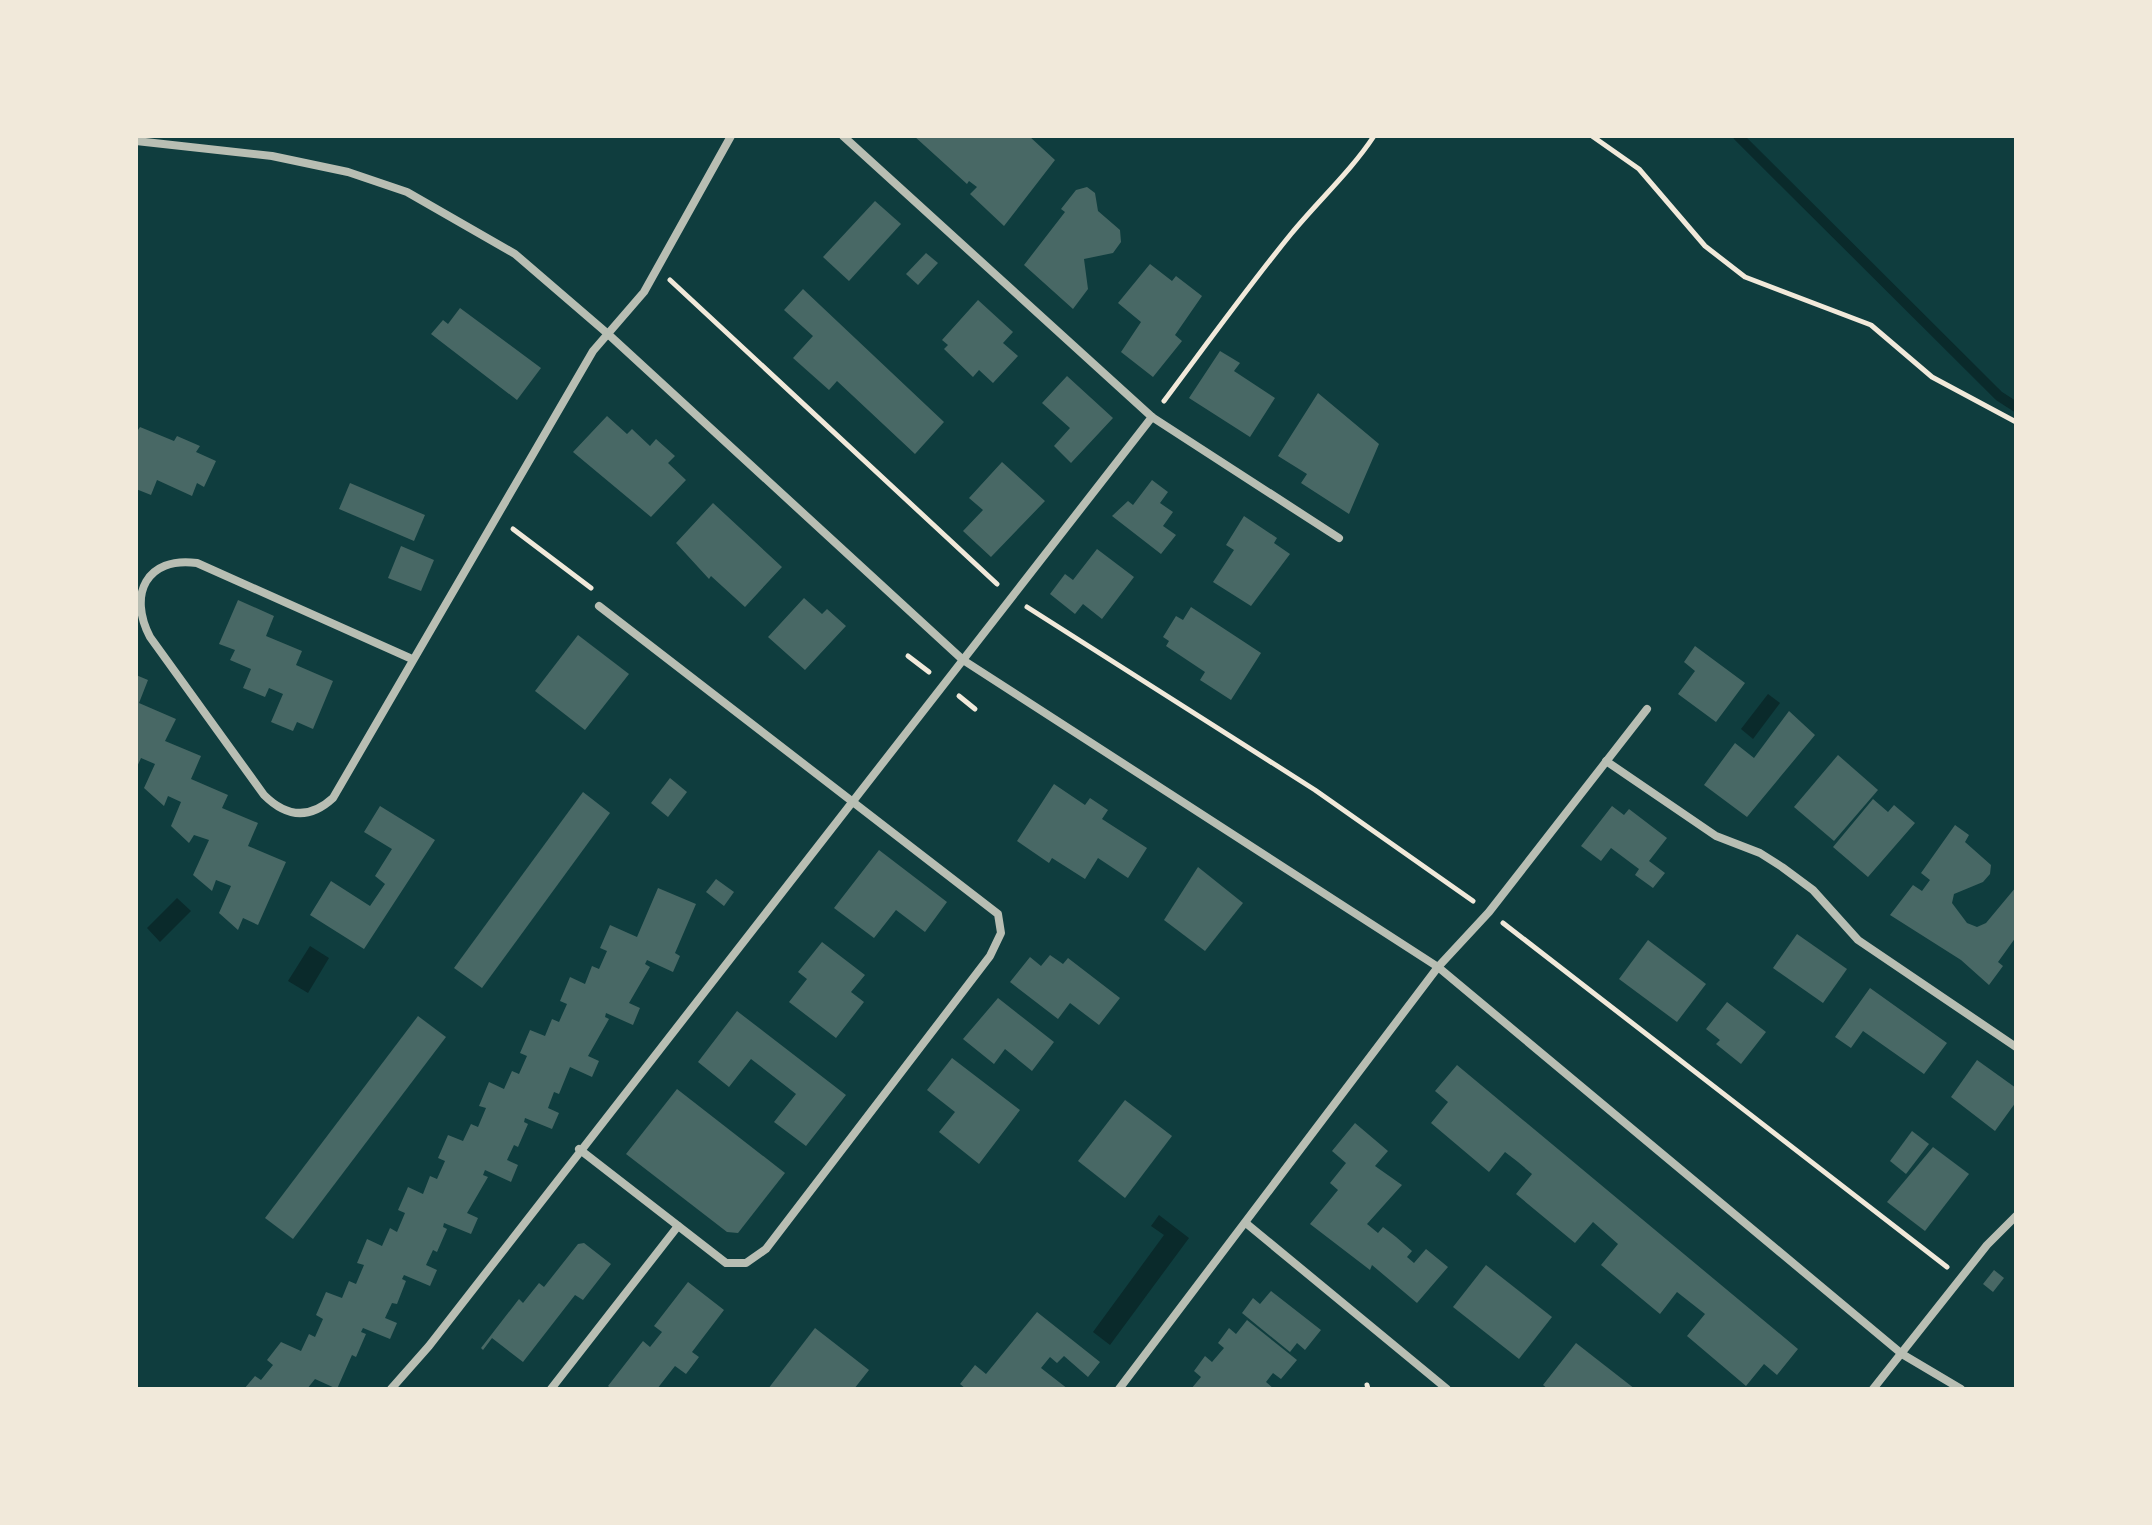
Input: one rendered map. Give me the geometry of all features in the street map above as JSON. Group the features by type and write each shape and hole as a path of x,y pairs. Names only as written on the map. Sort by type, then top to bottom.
{"street":[{"path":"412,659 197,563 180,561 165,564 144,583 140,597 143,623 150,637 278,810 312,812 333,798 593,351 644,292 731,136"},
{"path":"843,136 1152,417 1339,538"},
{"path":"136,141 288,159 348,172 407,192 515,254 608,334 963,660 1438,967 1902,1354 1961,1389"},
{"path":"391,1389 429,1346 579,1149 1152,417"},
{"path":"579,1149 726,1263 746,1263 766,1249 990,956 1001,933 998,914 599,606"},
{"path":"1119,1389 1247,1224 1438,967 1489,912 1647,709"},
{"path":"1606,761 1716,836 1760,853 1782,867 1813,890 1858,940 2016,1047"},
{"path":"1873,1389 1987,1245 2016,1216"},
{"path":"1247,1224 1447,1389"},
{"path":"551,1389 678,1226"}],"path":[{"path":"1152,417 1270,261 1343,172 1359,159 1374,136"},
{"path":"1592,136 1639,169 1705,246 1745,277 1871,325 1932,377 2016,422"},
{"path":"658,268 1012,598 1315,790 1489,912 1962,1279"},
{"path":"496,516 592,589 599,606"}],"water":[{"path":"1768,694 1780,703 1753,739 1741,729"},
{"path":"177,898 191,911 160,942 147,928"},
{"path":"310,946 329,958 308,993 288,981"},
{"path":"1159,1215 1189,1238 1110,1345 1093,1332 1164,1235 1151,1226"}],"building":[{"path":"914,136 1029,136 1055,160 1004,226 970,194 977,187 969,181 967,184"},
{"path":"1087,187 1095,193 1098,211 1120,230 1121,242 1113,253 1084,259 1088,289 1073,309 1024,265 1065,212 1061,209 1076,190"},
{"path":"875,201 901,224 849,281 823,257"},
{"path":"926,253 938,263 918,285 906,274"},
{"path":"1150,264 1172,281 1176,276 1202,296 1175,335 1182,341 1153,377 1121,352 1141,322 1118,303"},
{"path":"803,289 944,422 915,454 837,381 829,390 793,358 813,336 784,310"},
{"path":"978,300 1013,332 1003,343 1018,356 993,383 979,370 973,377 944,349 948,345 942,340"},
{"path":"460,308 541,368 517,400 431,334 443,320 448,324"},
{"path":"1220,351 1240,363 1234,371 1275,398 1250,437 1189,398"},
{"path":"1067,376 1113,418 1071,463 1054,446 1070,428 1042,403"},
{"path":"1318,393 1379,444 1349,514 1301,483 1307,474 1278,456"},
{"path":"607,416 627,434 632,429 650,446 656,439 675,456 668,463 686,480 651,517 573,452"},
{"path":"140,427 174,441 177,436 200,446 196,452 216,461 204,487 197,483 192,496 157,480 151,495 136,489 136,433"},
{"path":"1002,462 1045,501 991,557 963,531 983,510 969,498"},
{"path":"1152,480 1168,492 1160,503 1173,512 1163,526 1176,535 1161,554 1112,516 1128,501 1133,505"},
{"path":"350,483 425,515 414,541 339,509"},
{"path":"713,503 782,567 745,607 711,576 709,579 676,543"},
{"path":"1244,516 1277,538 1274,543 1290,554 1251,606 1213,582 1234,550 1226,545"},
{"path":"401,546 434,560 421,591 388,578"},
{"path":"1097,549 1134,577 1102,619 1083,604 1075,614 1050,594 1065,574 1073,580"},
{"path":"804,598 822,614 827,609 846,626 805,670 768,637"},
{"path":"238,600 274,616 266,636 302,651 296,665 333,681 313,729 297,722 293,731 271,722 283,694 269,688 265,697 243,688 251,669 230,660 235,650 219,644"},
{"path":"1191,607 1261,653 1231,700 1200,680 1205,672 1166,646 1169,641 1163,637 1176,616 1183,620"},
{"path":"578,635 629,674 585,730 535,691"},
{"path":"1695,646 1745,683 1716,722 1678,694 1695,671 1684,662"},
{"path":"136,675 148,680 139,703 176,719 165,741 201,756 191,779 228,795 222,808 258,823 248,846 286,862 258,925 243,918 238,930 219,913 231,886 216,880 212,891 193,875 209,840 194,835 189,843 171,826 181,802 168,796 164,806 144,788 155,764 141,758 136,769"},
{"path":"1789,711 1815,735 1747,817 1704,785 1735,743 1754,758"},
{"path":"1838,755 1878,790 1834,841 1794,807"},
{"path":"670,778 687,792 668,817 651,803"},
{"path":"1054,784 1085,805 1090,798 1108,810 1102,819 1147,848 1128,878 1098,858 1085,879 1052,858 1049,863 1017,841"},
{"path":"583,792 610,813 482,988 454,968"},
{"path":"1873,799 1888,812 1894,805 1915,823 1868,877 1833,847"},
{"path":"380,806 435,840 364,949 310,915 331,881 370,906 385,884 375,876 392,849 364,832"},
{"path":"1612,806 1624,815 1629,809 1667,838 1649,861 1665,873 1653,888 1635,875 1639,869 1611,848 1601,861 1581,846"},
{"path":"1955,825 1969,835 1965,842 1991,865 1990,874 1983,882 1954,894 1952,903 1967,923 1977,927 1986,923 2016,887 2016,937 1998,962 2003,966 1989,985 1961,960 1890,915 1913,885 1922,891 1930,880 1921,873"},
{"path":"879,850 947,902 925,932 896,910 874,938 834,908"},
{"path":"1198,867 1243,903 1205,951 1164,920"},
{"path":"716,879 734,892 724,906 706,892"},
{"path":"658,888 696,904 675,953 680,956 673,972 647,960 645,964 650,967 629,1003 640,1008 633,1025 606,1013 605,1017 609,1019 588,1056 599,1061 592,1077 570,1067 559,1094 554,1092 548,1108 559,1113 552,1129 525,1118 524,1122 528,1124 518,1147 514,1145 507,1160 518,1165 511,1182 485,1170 483,1175 488,1177 467,1213 478,1218 471,1234 444,1223 443,1227 447,1229 437,1252 433,1250 426,1265 437,1270 430,1286 404,1275 402,1279 406,1281 397,1304 392,1303 385,1318 397,1323 390,1339 363,1328 361,1332 366,1334 356,1357 352,1355 337,1389 315,1379 307,1389 244,1389 255,1376 261,1380 273,1365 267,1360 281,1342 301,1351 309,1334 315,1337 323,1319 316,1315 326,1292 342,1298 349,1281 356,1284 364,1265 357,1263 367,1239 382,1246 390,1228 397,1232 405,1213 398,1210 408,1187 423,1194 430,1176 437,1179 445,1161 438,1158 448,1135 463,1141 471,1124 478,1127 486,1108 479,1106 489,1082 504,1089 512,1071 519,1074 527,1056 520,1053 530,1030 545,1036 552,1019 559,1022 567,1004 560,1001 570,977 585,984 592,966 599,969 607,951 600,948 610,925 637,937"},
{"path":"1797,934 1847,969 1823,1003 1773,968"},
{"path":"1648,940 1706,984 1677,1022 1619,979"},
{"path":"822,942 865,975 851,992 864,1002 836,1038 789,1002 807,979 798,972"},
{"path":"1050,955 1063,964 1068,958 1120,998 1099,1025 1070,1003 1058,1019 1010,982 1030,957 1041,966"},
{"path":"1870,988 1947,1043 1924,1074 1863,1031 1851,1048 1835,1037"},
{"path":"998,998 1054,1042 1032,1071 1005,1049 994,1064 963,1039"},
{"path":"1727,1002 1766,1032 1741,1064 1716,1044 1720,1040 1706,1029"},
{"path":"737,1011 846,1095 806,1146 774,1122 796,1094 751,1059 729,1087 698,1062"},
{"path":"418,1016 446,1037 293,1239 265,1218"},
{"path":"952,1058 1020,1110 979,1164 939,1132 955,1112 927,1090"},
{"path":"1977,1060 2016,1088 2016,1102 1995,1131 1951,1097"},
{"path":"1457,1065 1798,1349 1777,1375 1764,1364 1746,1386 1687,1336 1705,1314 1677,1292 1660,1314 1601,1265 1618,1244 1593,1222 1575,1243 1516,1194 1532,1174 1518,1162 1505,1152 1489,1172 1431,1123 1448,1102 1435,1091"},
{"path":"677,1089 785,1173 738,1233 727,1232 626,1154"},
{"path":"1125,1100 1172,1136 1125,1198 1078,1161"},
{"path":"1355,1123 1388,1151 1375,1166 1402,1185 1367,1224 1378,1233 1383,1227 1396,1237 1412,1251 1407,1257 1414,1263 1426,1249 1448,1267 1417,1303 1372,1265 1370,1270 1310,1224 1338,1190 1330,1183 1346,1163 1332,1151"},
{"path":"1912,1131 1929,1144 1906,1174 1890,1161"},
{"path":"1933,1147 1969,1174 1925,1231 1887,1202"},
{"path":"584,1243 611,1264 583,1300 575,1295 523,1362 492,1338 483,1350 481,1348 519,1299 523,1303 539,1283 544,1287 578,1244"},
{"path":"1486,1265 1552,1317 1519,1359 1453,1307"},
{"path":"1994,1270 2004,1278 1993,1292 1983,1284"},
{"path":"688,1282 724,1310 692,1352 699,1357 686,1374 675,1366 657,1389 612,1389 608,1386 643,1341 650,1347 662,1332 654,1326"},
{"path":"1271,1291 1321,1330 1305,1350 1297,1343 1290,1352 1242,1313 1253,1298 1260,1304"},
{"path":"1037,1312 1100,1362 1088,1377 1064,1356 1057,1363 1050,1357 1041,1368 1068,1389 966,1389 960,1384 975,1365 986,1374"},
{"path":"1247,1320 1297,1360 1281,1379 1273,1373 1266,1382 1274,1389 1191,1389 1201,1377 1194,1371 1205,1356 1212,1362 1224,1348 1218,1343 1229,1328 1236,1334"},
{"path":"815,1328 869,1370 854,1389 768,1389"},
{"path":"1576,1343 1635,1389 1548,1389 1543,1385"}],"waterway":[{"path":"1738,136 1999,396 2016,407"}]}
